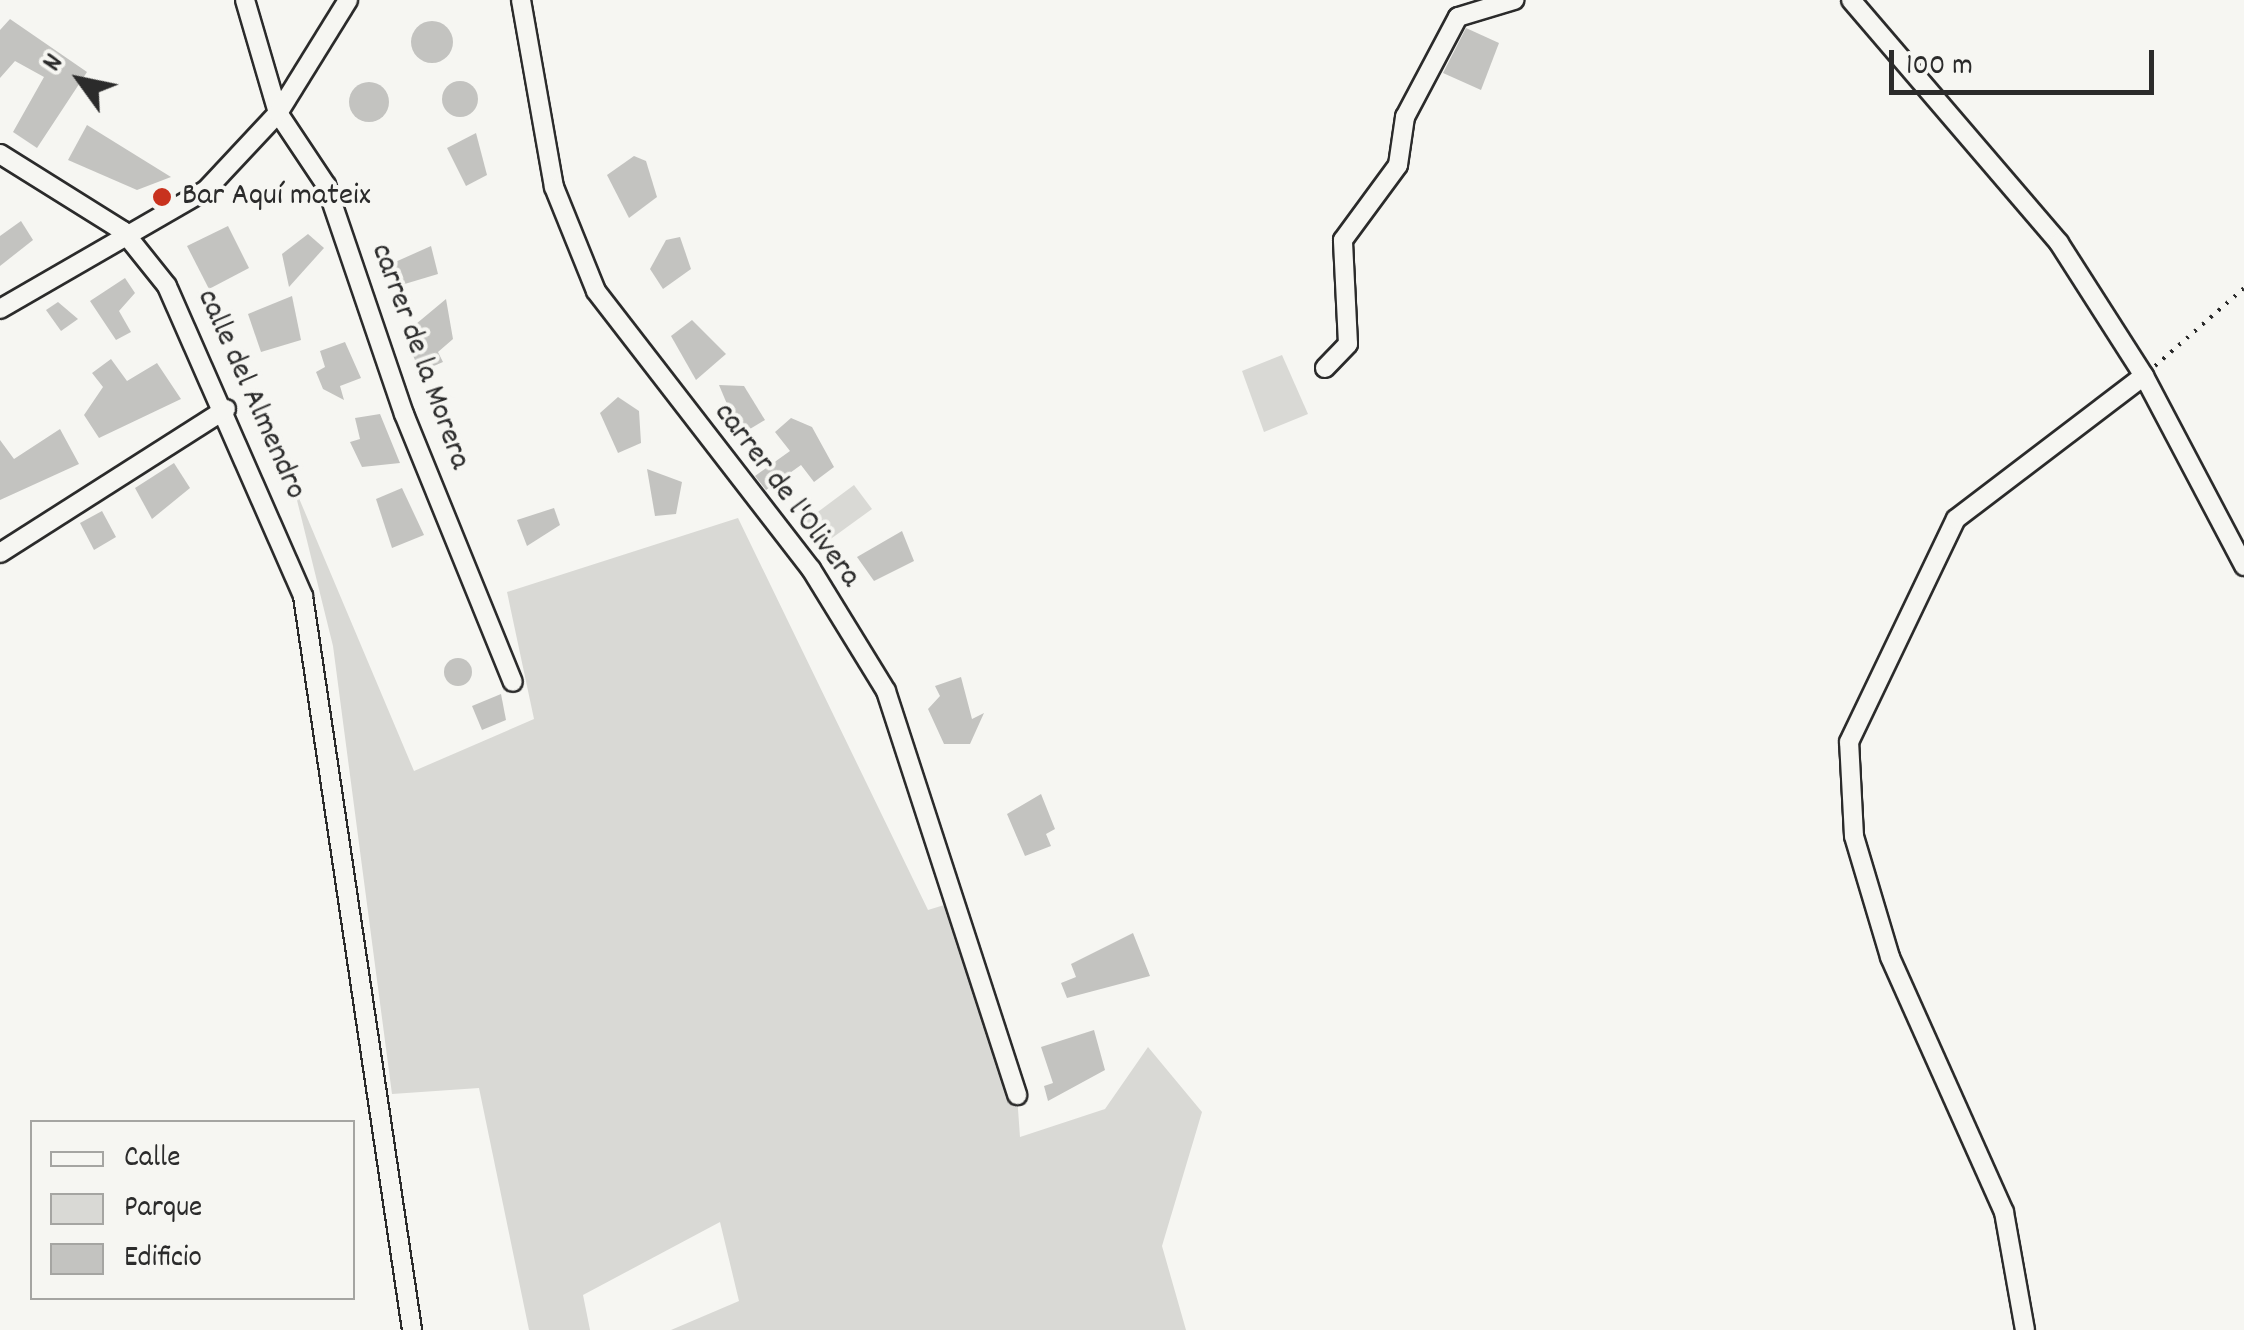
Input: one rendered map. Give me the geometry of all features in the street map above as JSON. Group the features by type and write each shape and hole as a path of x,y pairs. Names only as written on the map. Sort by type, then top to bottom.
{"street":[{"name":"carrer de la Morera","path":"245,0 278,113 326,184 404,414 513,682"},
{"path":"0,308 123,231 206,190 278,113 348,0"},
{"name":"carrer de l'Olivera","path":"521,0 554,188 596,291 811,568 886,691 1017,1095"},
{"path":"1325,368 1348,344 1338,254 1398,165 1405,117 1458,17 1514,0"},
{"path":"1864,4 2031,204 2144,376 2244,566"},
{"name":"calle del Almendro","path":"0,154 123,231 168,286 226,409 303,596 412,1330"},
{"path":"2025,1330 2004,1212 1890,957 1854,836 1849,742 1956,519 2144,376"},
{"path":"0,553 226,409"}],"path":[{"path":"2144,376 2244,288"}],"green space":[{"path":"1282,355 1308,414 1264,432 1242,371"},
{"path":"293,484 414,771 534,719 507,592 738,518 928,910 954,902 1017,1095 1020,1137 1105,1109 1148,1047 1202,1112 1162,1246 1186,1330 671,1330 739,1301 720,1222 583,1295 590,1330 529,1330 479,1088 392,1094 333,646"},
{"path":"854,485 872,509 821,546 803,523"}],"building":[{"path":"10,19 87,72 37,148 13,132 44,77 15,61 0,78 0,30"},
{"path":"432,21 447,27 453,42 447,57 432,63 417,57 411,42 417,27"},
{"path":"1466,28 1499,43 1481,90 1443,73"},
{"path":"460,81 473,86 478,99 473,112 460,117 447,112 442,99 447,86"},
{"path":"369,82 383,88 389,102 383,116 369,122 355,116 349,102 355,88"},
{"path":"87,125 171,177 137,190 68,160"},
{"path":"476,133 487,175 466,186 447,148"},
{"path":"634,156 646,161 657,197 629,218 607,175"},
{"path":"21,221 33,240 0,266 0,236"},
{"path":"228,226 249,268 209,289 187,246"},
{"path":"308,234 324,248 289,287 282,254"},
{"path":"680,237 691,269 663,289 650,269 666,240"},
{"path":"431,246 438,274 398,286 393,263"},
{"path":"125,278 135,293 119,311 131,332 116,340 90,301"},
{"path":"292,296 301,340 261,352 248,314"},
{"path":"446,299 453,339 438,352 443,362 420,372 404,334"},
{"path":"58,302 78,319 61,331 46,310"},
{"path":"692,320 726,354 696,380 671,336"},
{"path":"345,342 361,378 340,386 344,400 323,389 316,372 325,367 320,351"},
{"path":"111,359 127,381 157,363 181,399 99,438 84,415 103,387 92,373"},
{"path":"719,385 744,386 765,420 740,435"},
{"path":"618,397 639,411 641,443 618,453 600,413"},
{"path":"380,414 400,463 362,467 350,442 360,439 355,418"},
{"path":"791,418 812,427 834,467 814,482 801,465 766,490 755,476 790,451 775,432"},
{"path":"60,429 79,464 0,500 0,440 14,459"},
{"path":"174,463 190,488 152,519 135,488"},
{"path":"647,469 682,482 676,514 655,516"},
{"path":"402,488 424,535 392,548 376,499"},
{"path":"554,508 560,525 527,546 517,520"},
{"path":"102,511 116,537 94,550 80,523"},
{"path":"902,531 914,561 874,581 857,557"},
{"path":"458,658 468,662 472,672 468,682 458,686 448,682 444,672 448,662"},
{"path":"961,677 972,719 984,713 970,744 944,744 928,709 940,696 935,686"},
{"path":"501,694 506,720 482,730 472,706"},
{"path":"1041,794 1055,829 1046,834 1051,846 1025,856 1007,814"},
{"path":"1133,933 1150,976 1067,998 1061,983 1076,977 1071,964"},
{"path":"1094,1030 1105,1070 1048,1101 1044,1086 1053,1083 1041,1047"}],"place":[{"name":"Bar Aquí mateix","path":"162,197"}]}
